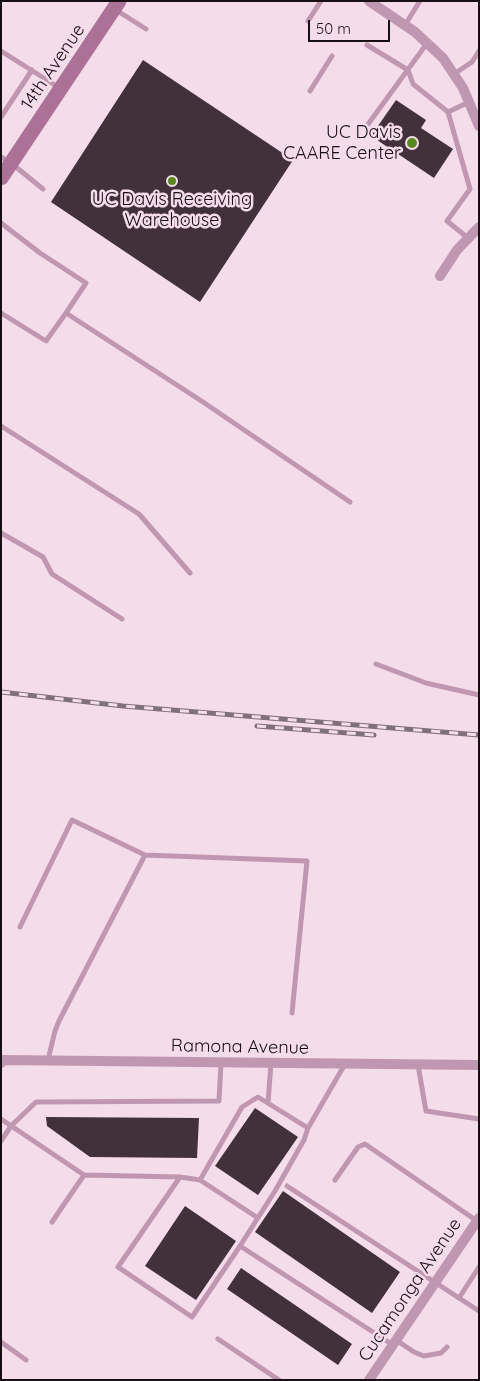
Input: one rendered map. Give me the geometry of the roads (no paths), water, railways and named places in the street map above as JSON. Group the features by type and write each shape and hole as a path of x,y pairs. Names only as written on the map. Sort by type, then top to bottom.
{"main road":[{"name":"14th Avenue","path":"1,178 6,160 61,89 116,5"}],"street":[{"path":"369,1 428,42 443,58 469,102 479,126"},
{"path":"440,276 457,250 479,227"},
{"name":"Ramona Avenue","path":"1,1063 3,1060 479,1065"},
{"name":"Cucamonga Avenue","path":"369,1380 435,1282 473,1232 478,1219"}],"lane":[{"path":"308,21 321,1"},
{"path":"404,25 420,1"},
{"path":"116,5 146,29"},
{"path":"366,127 428,42"},
{"path":"368,44 408,70 413,84 448,112 470,189 447,221 468,238"},
{"path":"1,51 61,89"},
{"path":"454,74 472,62 479,51"},
{"path":"310,91 332,56"},
{"path":"1,117 32,70"},
{"path":"448,112 469,102"},
{"path":"6,160 42,189"},
{"path":"1,223 40,253 86,283 46,341 1,313"},
{"path":"66,313 195,397 350,502"},
{"path":"1,426 139,514 190,574"},
{"path":"1,533 43,557 52,574 122,619"},
{"path":"376,664 426,683 479,695"},
{"path":"20,927 72,820 145,855 307,861 292,1013"},
{"path":"48,1061 54,1031 145,855"},
{"path":"1,1141 11,1126 36,1102 219,1101 221,1063"},
{"path":"268,1103 271,1063"},
{"path":"180,1177 118,1267 192,1317 258,1218 304,1140 308,1128 345,1064"},
{"path":"418,1065 426,1111 479,1119"},
{"path":"200,1180 242,1107 258,1097 308,1128"},
{"path":"1,1119 84,1175 180,1177 200,1180 258,1218"},
{"path":"335,1180 358,1147 365,1144 478,1219"},
{"path":"52,1222 84,1175"},
{"path":"287,1186 479,1311"},
{"path":"240,1246 394,1343 424,1356 441,1353 447,1346"},
{"path":"458,1298 479,1267"},
{"path":"218,1339 279,1380"},
{"path":"1,1342 26,1360"}],"railway":[{"path":"1,692 123,706 479,735"},
{"path":"257,726 374,735"}],"place":[{"name":"UC Davis CAARE Center","path":"412,143"},
{"name":"UC Davis Receiving Warehouse","path":"172,181"}]}
